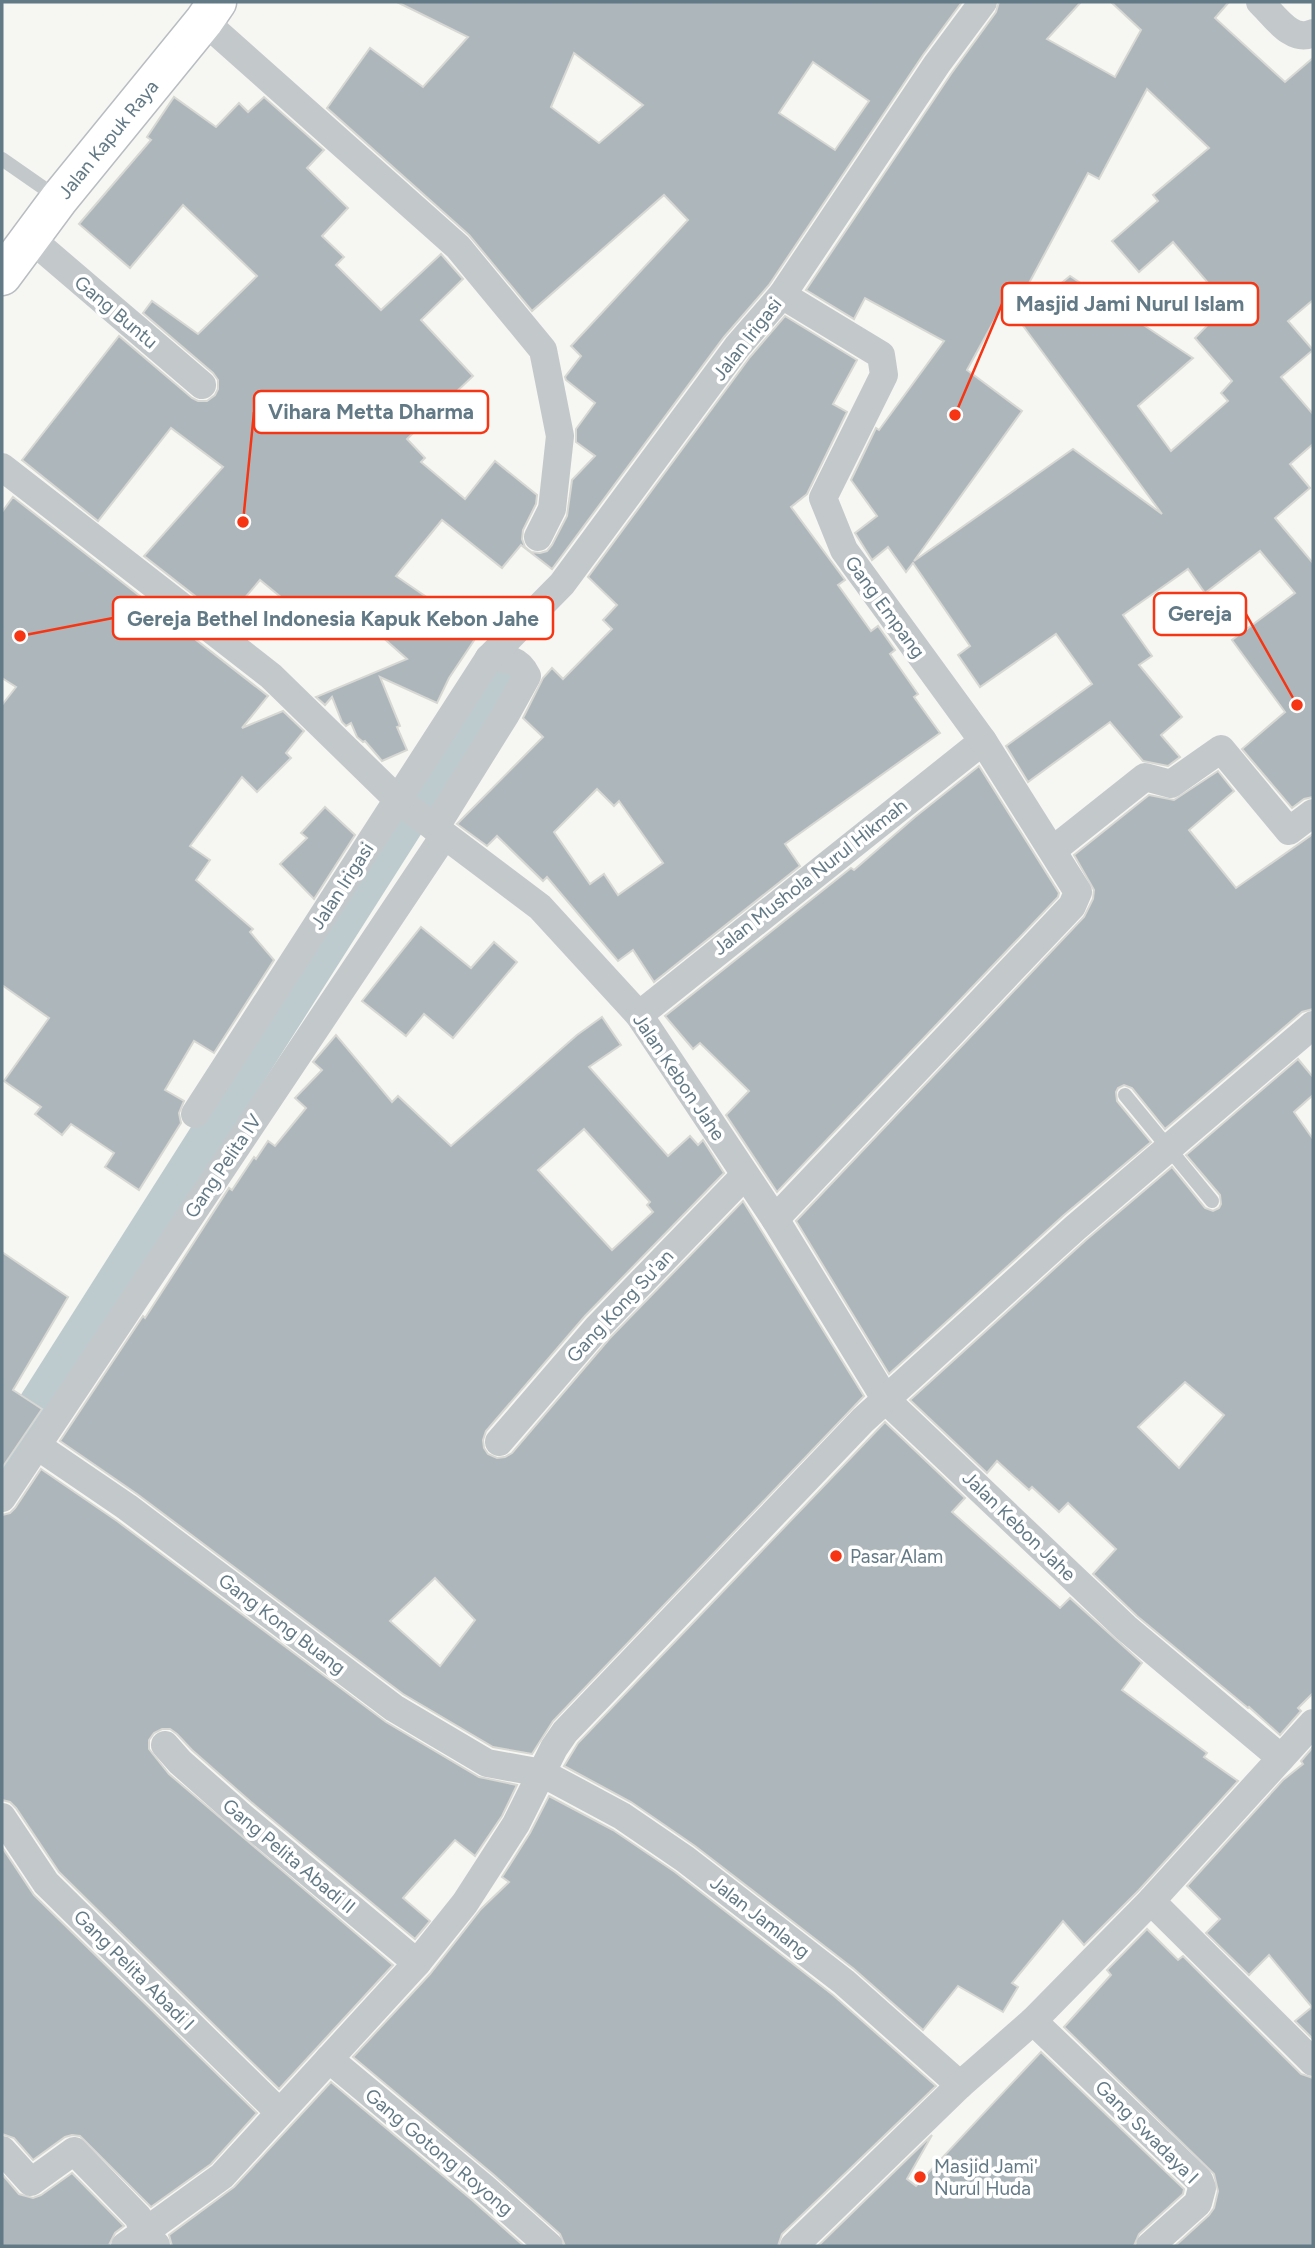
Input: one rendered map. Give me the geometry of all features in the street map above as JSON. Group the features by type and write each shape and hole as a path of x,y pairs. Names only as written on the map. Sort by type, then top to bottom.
{"main road":[{"name":"Jalan Kapuk Raya","path":"2,276 59,199 210,11"}],"street":[{"name":"Jalan Irigasi","path":"195,1114 402,803 489,658 562,584 737,347 782,295 937,64 983,2"},
{"path":"1260,2 1290,32 1299,36 1313,33"},
{"path":"210,11 458,247 543,350 560,436 552,509 538,537"},
{"name":"Gang Buntu","path":"30,238 202,385"},
{"name":"Gang Empang","path":"775,1219 1072,906 1078,892 983,741 844,550 823,498 884,375 881,355 782,295"},
{"name":"Jalan Kebon Jahe","path":"2,467 271,676 402,803 540,907 639,1015 775,1219 886,1400 1126,1628 1281,1758"},
{"path":"437,829 527,676 514,660 489,658"},
{"name":"Jalan Mushola Nurul Hikmah","path":"639,1015 983,741"},
{"path":"1053,850 1145,777 1171,785 1221,749 1289,831 1313,813"},
{"name":"Gang Pelita IV","path":"2,1497 437,829"},
{"path":"142,2242 222,2176 417,1963 465,1903 516,1824 565,1732 863,1420 1075,1228 1313,1025"},
{"name":"Gang Kong Su'an","path":"499,1442 598,1327 745,1175"},
{"name":"Gang Kong Buang","path":"36,1445 127,1507 394,1707 487,1763 542,1773"},
{"path":"794,2246 960,2085 1032,2021 1151,1901 1313,1723"},
{"name":"Gang Pelita Abadi II","path":"165,1745 180,1762 240,1815 417,1963"},
{"name":"Jalan Jamlang","path":"542,1773 622,1816 685,1859 844,1982 960,2085"},
{"name":"Gang Pelita Abadi I","path":"2,1817 46,1883 279,2112"},
{"path":"1151,1901 1313,2062"},
{"name":"Gang Swadaya I","path":"1032,2021 1199,2180 1202,2188 1198,2203 1150,2246"},
{"name":"Gang Gotong Royong","path":"329,2059 483,2187 549,2246"},
{"path":"2,2150 31,2182 74,2151 138,2217 142,2242"}],"lane":[{"path":"2,159 59,199"},
{"path":"1125,1095 1212,1201"}],"building":[{"path":"397,2 962,2 923,55 769,285 724,337 552,569 521,545 502,568 442,520 396,576 479,633 449,678 437,703 380,677 407,750 382,761 365,741 357,737 351,723 346,726 342,722 332,697 325,705 316,697 407,659 344,603 321,630 260,580 226,620 144,556 223,467 171,428 98,521 22,460 119,336 192,398 207,401 215,395 218,380 213,373 143,313 152,301 198,334 257,276 183,205 130,268 79,224 151,140 147,137 174,97 216,127 239,103 248,112 264,97 324,150 307,168 348,208 322,236 344,257 336,265 381,310 441,254 463,279 421,320 473,376 407,439 425,458 421,462 465,499 495,461 537,495 522,539 531,552 547,551 567,516 572,480 595,456 576,442 576,429 595,403 566,380 565,377 581,356 571,346 688,220 664,195 532,311 469,235 327,108 370,48 423,87 468,37","holes":["574,53 643,105 599,143 551,107","813,62 869,101 835,150 779,113"]},
{"path":"999,2 1081,2 1047,39 1115,77 1141,30 1111,2 1229,2 1215,18 1285,82 1313,58 1313,300 1288,321 1313,350 1281,377 1313,414 1313,444 1290,464 1310,488 1275,518 1313,563 1313,797 1304,799 1292,808 1242,749 1285,712 1232,640 1295,593 1260,551 1205,593 1188,569 1123,615 1152,656 1139,665 1182,717 1161,735 1180,757 1168,766 1143,761 1110,722 1028,782 1006,746 1092,684 1056,634 980,687 958,655 970,646 913,563 906,572 888,547 872,560 855,533 877,516 851,480 876,428 879,430 944,341 865,298 854,319 806,290 951,74 996,12","holes":["1147,89 1209,148 1153,195 1158,201 1112,241 1139,272 1173,242 1227,305 1195,338 1232,381 1221,393 1228,401 1171,451 1138,406 1193,358 1070,276 1018,319 1162,514 1073,449 914,561 1022,411 967,370 1005,301 1013,313 1088,173 1099,179"]},
{"path":"785,316 857,360 833,404 847,412 807,494 791,507 845,580 838,585 871,631 878,626 895,650 890,654 918,694 914,697 940,733 785,844 800,866 654,982 633,950 618,961 547,877 543,881 497,836 487,846 457,824 543,737 523,718 543,678 552,668 563,679 612,629 603,620 617,605 588,577 750,357","holes":["597,789 614,806 619,801 663,863 618,895 604,874 590,884 554,832"]},
{"path":"13,497 268,696 242,728 283,711 304,731 286,753 291,758 257,792 242,777 190,846 210,860 196,880 253,929 250,932 274,960 214,1053 194,1041 165,1090 184,1101 179,1113 181,1123 139,1190 105,1167 114,1153 71,1124 62,1135 35,1114 41,1107 4,1081 49,1018 2,985 2,705 16,687 2,678 2,512"},
{"path":"979,766 1059,893 1058,897 777,1192 726,1115 749,1091 700,1043 693,1049 665,1016 851,868 854,870"},
{"path":"1218,771 1234,791 1189,830 1236,888 1313,834 1313,1009 1302,1012 1165,1129 1132,1088 1124,1085 1118,1088 1117,1101 1151,1142 1064,1215 889,1374 796,1221 1084,917 1093,899 1094,890 1074,855 1149,795 1174,800"},
{"path":"325,807 355,835 314,899 280,864 307,838 301,833"},
{"path":"421,927 471,968 494,942 517,962 453,1038 424,1014 406,1036 362,1001"},
{"path":"602,1017 621,1045 589,1067 668,1156 690,1136 698,1145 703,1140 724,1173 585,1316 486,1431 483,1440 488,1454 497,1458 512,1453 610,1338 743,1201 864,1396 553,1721 532,1754 493,1747 403,1694 137,1494 60,1441 143,1316 145,1318 229,1188 232,1190 268,1141 275,1146 306,1108 295,1098 322,1070 313,1062 336,1035 392,1102 398,1096 451,1146 577,1035","holes":["584,1129 650,1202 647,1205 653,1212 612,1250 538,1170","435,1578 475,1620 440,1666 390,1621"]},
{"path":"1298,1059 1313,1077 1313,1095 1294,1112 1313,1139 1313,1693 1298,1708 1301,1711 1280,1735 1137,1616 1093,1574 1116,1549 1068,1503 1059,1512 1032,1487 1029,1490 997,1461 987,1473 910,1400 1086,1240 1172,1167 1205,1208 1213,1211 1219,1208 1220,1195 1186,1155","holes":["1185,1382 1224,1415 1179,1468 1138,1427"]},
{"path":"2,1252 68,1297 13,1390 42,1409 2,1468"},
{"path":"885,1422 965,1498 952,1512 1060,1608 1070,1598 1142,1663 1122,1690 1207,1753 1204,1757 1238,1781 1139,1890 1084,1945 1063,1921 1012,1983 1018,1987 1003,2012 958,1986 923,2030 854,1969 695,1846 631,1802 564,1766 578,1743"},
{"path":"41,1469 117,1521 386,1722 479,1777 517,1785 502,1816 475,1856 455,1840 403,1898 430,1921 415,1939 251,1802 177,1734 170,1729 154,1733 149,1740 149,1749 169,1774 393,1965 279,2089 59,1872 16,1808 10,1802 2,1800 2,1515 15,1508"},
{"path":"1313,1747 1313,2039 1295,2021 1312,2007 1269,1955 1249,1975 1206,1933 1220,1919 1187,1886 1283,1780 1303,1764 1301,1761"},
{"path":"549,1796 613,1830 675,1872 833,1995 936,2086 782,2234 778,2246 565,2246 560,2234 494,2175 353,2057 430,1974 481,1909 509,1882 502,1877 530,1833"},
{"path":"2,1847 34,1895 257,2113 211,2164 151,2207 80,2136 65,2137 33,2160 14,2138 2,2134"},
{"path":"1147,1929 1178,1960 1183,1956 1301,2074 1313,2078 1313,2246 1175,2246 1214,2208 1218,2191 1214,2174 1064,2027 1111,1975 1107,1970"},
{"path":"1041,2052 1184,2189 1183,2194 1139,2234 1134,2246 818,2246 932,2135 907,2179 916,2186"},
{"path":"331,2082 524,2246 172,2246 169,2235 234,2187"},
{"path":"72,2173 124,2226 115,2233 109,2245 2,2246 2,2174 19,2194 33,2198"}],"waterway":[{"path":"2,1459 506,666"}],"place":[{"name":"Masjid Jami Nurul Islam","path":"955,415"},
{"name":"Vihara Metta Dharma","path":"243,522"},
{"name":"Gereja Bethel Indonesia Kapuk Kebon Jahe","path":"20,636"},
{"name":"Gereja","path":"1297,705"},
{"name":"Pasar Alam","path":"836,1556"},
{"name":"Masjid Jami' Nurul Huda","path":"920,2177"}]}
